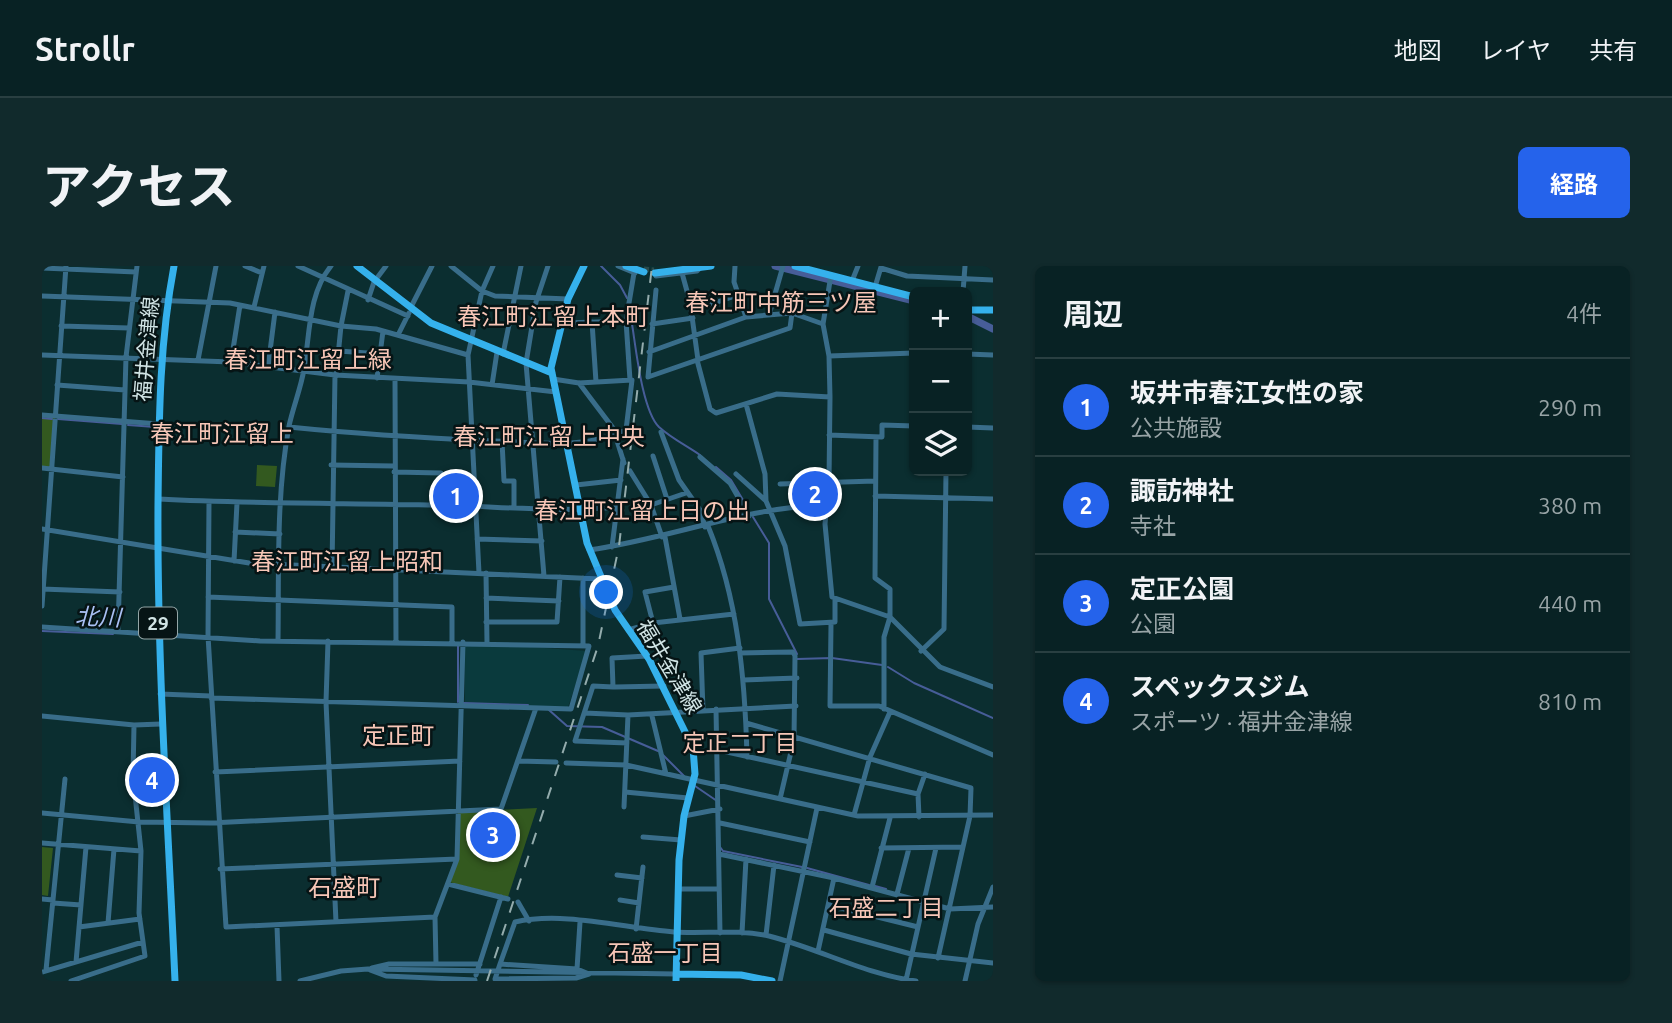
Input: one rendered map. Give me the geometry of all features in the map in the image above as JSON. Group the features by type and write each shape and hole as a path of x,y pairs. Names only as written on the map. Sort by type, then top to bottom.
{"main road":[{"name":"福井金津線","path":"174,266 167,299 161,358 158,632 175,981"},
{"path":"357,266 431,323 552,376"},
{"name":"福井金津線","path":"584,266 569,299 562,323 552,376 589,550 600,579 628,630 664,686 693,748 694,779 681,840 676,978"},
{"path":"626,266 644,272"},
{"path":"655,273 711,266"},
{"path":"797,266 909,296"},
{"path":"972,310 993,310"},
{"path":"676,978 741,975 772,981"}],"street":[{"path":"198,360 216,266"},
{"path":"245,266 263,269 254,307"},
{"path":"298,266 408,316"},
{"path":"278,641 280,534 289,427 304,371 310,320 321,278 331,266"},
{"path":"368,300 376,280 386,266"},
{"path":"398,335 432,266"},
{"path":"455,266 482,291 495,296 569,299"},
{"path":"479,573 468,355 482,291 493,266"},
{"path":"492,385 521,266"},
{"path":"544,576 526,363 538,298 548,266"},
{"path":"618,266 644,272"},
{"path":"655,273 673,267 689,266"},
{"path":"735,266 733,282 746,317"},
{"path":"769,315 783,266"},
{"path":"852,281 858,266"},
{"path":"964,287 965,266"},
{"path":"655,273 682,273 697,271 700,267"},
{"path":"875,287 881,267 907,276 993,280"},
{"path":"42,268 137,269 126,357 118,630"},
{"path":"42,606 45,529 66,268"},
{"path":"289,427 395,438 567,445 615,435 626,430 634,270"},
{"path":"682,273 693,318 697,360 712,411 777,394 830,397"},
{"path":"831,275 823,324 829,356 830,481 825,505 831,595 835,600 890,617 921,651 946,670 993,687"},
{"path":"656,290 648,377 790,328 792,313"},
{"path":"332,569 332,431 341,326 348,291"},
{"path":"691,310 738,295"},
{"path":"42,296 240,304 341,326 383,331 468,355"},
{"path":"231,362 240,304"},
{"path":"268,367 275,312"},
{"path":"649,352 746,317 792,313 823,324"},
{"path":"652,324 693,318"},
{"path":"562,323 630,321"},
{"path":"592,322 596,382"},
{"path":"61,326 129,328"},
{"path":"377,378 383,331"},
{"path":"339,351 381,354"},
{"path":"829,356 909,353"},
{"path":"972,354 993,355"},
{"path":"42,355 231,362 336,376 469,382 556,392"},
{"path":"552,376 579,383 630,380"},
{"path":"395,380 396,641"},
{"path":"579,383 594,399 615,435 624,461 612,547"},
{"path":"57,385 125,390"},
{"path":"746,404 765,474 766,500 782,536 800,624 835,622 835,600"},
{"path":"42,415 159,424"},
{"path":"829,435 882,437 882,425 909,426"},
{"path":"972,427 993,428"},
{"path":"661,432 686,493 700,510 720,556 740,650 746,709 747,757"},
{"path":"854,815 862,782 887,710 884,637 890,617 889,586 875,578 876,437"},
{"path":"502,441 504,481 514,481 514,507"},
{"path":"653,456 667,499"},
{"path":"700,457 730,483 750,516"},
{"path":"331,465 441,473 440,505"},
{"path":"42,468 122,477"},
{"path":"630,471 651,505 664,537 680,619"},
{"path":"736,474 766,500"},
{"path":"921,651 943,629 946,476"},
{"path":"576,485 621,480"},
{"path":"780,484 875,481"},
{"path":"651,505 686,493"},
{"path":"875,496 993,499"},
{"path":"159,499 282,505 440,505 581,510 617,507"},
{"path":"209,502 208,636 224,926 277,926 435,917"},
{"path":"234,561 237,503"},
{"path":"589,550 664,537 771,511 825,505"},
{"path":"45,529 234,561 332,569 600,579"},
{"path":"235,532 280,534"},
{"path":"477,539 542,541"},
{"path":"486,573 486,643"},
{"path":"486,622 557,622 560,577"},
{"path":"583,578 583,646"},
{"path":"653,623 645,592 674,587"},
{"path":"42,589 120,592"},
{"path":"208,597 452,607 453,642"},
{"path":"486,598 559,601"},
{"path":"628,630 653,623 734,614"},
{"path":"831,624 830,706 887,710 993,755"},
{"path":"42,627 278,641 589,646 571,709 160,694"},
{"path":"328,640 326,702 336,922"},
{"path":"436,964 435,917 457,859 463,642"},
{"path":"704,711 701,653 740,650 793,652 797,678 794,736 780,799"},
{"path":"627,743 575,741 593,686 614,687 612,658 647,656"},
{"path":"743,680 797,678"},
{"path":"615,687 664,686"},
{"path":"586,713 652,716 716,709 796,706"},
{"path":"42,813 139,822 218,822 501,809 536,708"},
{"path":"716,709 720,786 720,933"},
{"path":"624,807 628,715"},
{"path":"42,716 134,725 161,724"},
{"path":"652,716 666,774"},
{"path":"746,723 971,788 970,816 938,958"},
{"path":"71,981 145,956 140,919 141,851 133,776 134,725"},
{"path":"719,750 918,794"},
{"path":"215,772 460,761"},
{"path":"518,761 556,762"},
{"path":"566,763 626,765 854,815 890,818 993,815"},
{"path":"919,817 918,794 925,774"},
{"path":"65,779 44,971 143,942"},
{"path":"625,792 688,798"},
{"path":"780,981 817,808"},
{"path":"684,816 720,810"},
{"path":"872,887 890,818"},
{"path":"720,823 810,842"},
{"path":"643,837 681,840"},
{"path":"42,843 141,851"},
{"path":"76,962 86,847"},
{"path":"881,848 963,847"},
{"path":"897,894 909,848"},
{"path":"906,980 936,848"},
{"path":"108,923 114,849"},
{"path":"719,854 804,870 948,908 993,907"},
{"path":"220,869 457,859"},
{"path":"743,933 746,859"},
{"path":"765,935 774,865"},
{"path":"636,929 643,867"},
{"path":"617,875 642,878"},
{"path":"818,951 834,878"},
{"path":"369,969 386,976 474,981 505,898 448,884"},
{"path":"965,981 983,907 993,887"},
{"path":"678,888 719,889"},
{"path":"42,899 81,905"},
{"path":"620,900 639,903"},
{"path":"518,902 528,920"},
{"path":"829,905 918,928"},
{"path":"79,927 140,919"},
{"path":"589,974 576,978 495,979 515,922 528,920 580,922 677,932 765,935 818,951 869,972 916,981"},
{"path":"577,969 580,922"},
{"path":"277,926 279,981"},
{"path":"42,929 50,930"},
{"path":"824,930 911,954 993,963"},
{"path":"369,969 389,964 480,964"},
{"path":"499,964 577,969 589,974"},
{"path":"300,981 341,971 369,969 676,978"},
{"path":"866,981 869,972"}],"shaded area":[{"path":"465,646 517,646 587,651 568,707 465,704"}],"green space":[{"path":"42,415 55,417 51,469 42,468"},
{"path":"257,465 277,466 275,487 256,486"},
{"path":"537,808 508,897 449,882 457,859 458,812"},
{"path":"42,847 53,848 48,896 42,895"}],"waterway":[{"path":"601,266 620,285 627,298"},
{"path":"775,266 909,300"},
{"path":"972,318 993,329"},
{"path":"632,324 641,378 653,419 664,431 700,455"},
{"path":"42,418 52,419"},
{"path":"58,419 122,424"},
{"path":"128,425 155,427"},
{"path":"716,467 731,480 743,500"},
{"path":"753,517 769,543 769,599 797,654"},
{"name":"北川","path":"42,631 113,634"},
{"path":"458,645 458,702"},
{"path":"797,659 832,658 882,665"},
{"path":"888,667 914,683 993,718"},
{"path":"463,703 528,705"},
{"path":"549,710 567,726 602,727 658,751"},
{"path":"663,755 684,776"},
{"path":"695,786 717,801"},
{"path":"720,847 723,851 802,867"},
{"path":"807,868 869,885"},
{"path":"875,886 886,889"}],"tunnel":[{"path":"644,269 654,270"}],"railway":[{"path":"487,981 598,646 619,546 652,266"}],"place":[{"name":"諏訪神社","path":"815,494"},
{"name":"坂井市春江女性の家","path":"456,496"},
{"name":"スペックスジム","path":"152,780"},
{"name":"定正公園","path":"493,835"}],"district":[{"name":"春江町中筋三ツ屋","path":"781,303"},
{"name":"春江町江留上本町","path":"553,317"},
{"name":"春江町江留上緑","path":"308,360"},
{"name":"春江町江留上","path":"222,434"},
{"name":"春江町江留上中央","path":"549,437"},
{"name":"春江町江留上日の出","path":"642,511"},
{"name":"春江町江留上昭和","path":"347,562"},
{"name":"定正町","path":"398,736"},
{"name":"定正二丁目","path":"740,743"},
{"name":"石盛町","path":"344,888"},
{"name":"石盛二丁目","path":"886,908"},
{"name":"石盛一丁目","path":"665,953"}]}
